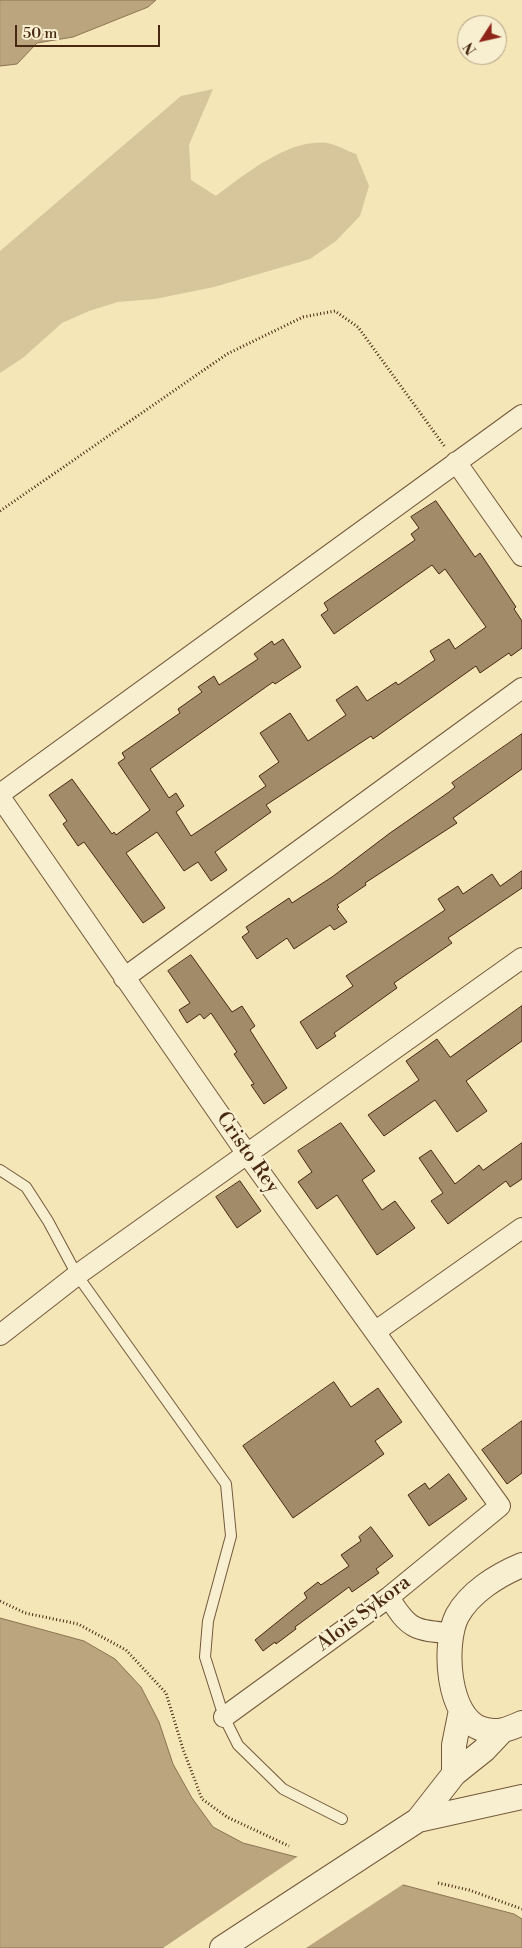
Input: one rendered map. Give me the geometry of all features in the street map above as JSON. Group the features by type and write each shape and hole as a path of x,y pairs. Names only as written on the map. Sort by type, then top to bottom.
{"street":[{"path":"0,796 522,415"},
{"path":"456,462 522,556"},
{"path":"124,978 522,688"},
{"name":"Cristo Rey","path":"0,796 247,1154 500,1506"},
{"path":"0,1335 77,1276 522,958"},
{"path":"376,1331 522,1228"},
{"name":"Alois Sykora","path":"224,1717 389,1598 500,1506"},
{"path":"511,1727 480,1729 461,1710 452,1684 449,1665 451,1634 457,1616 476,1594 491,1581 522,1565"},
{"path":"389,1598 401,1618 422,1632 451,1634"},
{"path":"454,1774 454,1745 461,1710"},
{"path":"418,1820 454,1774 511,1727"},
{"path":"222,1948 418,1820 522,1797"}],"lane":[{"path":"0,1170 26,1187 48,1222 77,1276 226,1484 231,1536 208,1621 205,1657 224,1717 238,1745 283,1789 342,1818"}],"path":[{"path":"0,511 227,354 303,317 335,311 358,327 456,462"},
{"path":"0,1601 25,1613 78,1624 126,1650 166,1693 183,1749 202,1799 227,1817 289,1846"},
{"path":"438,1883 469,1890 522,1909"}],"shaded area":[{"path":"0,0 156,0 148,7 73,37 37,43 17,64 0,66"},
{"path":"213,89 189,145 191,180 216,196 253,169 283,152 312,143 327,143 356,154 369,186 360,216 336,241 310,259 214,287 155,299 118,302 89,311 62,323 24,357 0,373 0,251 181,96"},
{"path":"0,1618 84,1641 115,1659 141,1687 159,1722 173,1764 192,1798 213,1827 243,1843 514,1914 522,1919 522,1948 0,1948"}],"pier":[{"path":"300,1855 405,1883 306,1948 163,1948"}],"building":[{"path":"436,501 475,557 480,553 516,607 514,609 522,621 522,648 511,656 509,653 480,673 476,666 373,739 371,736 266,805 271,812 215,852 227,870 211,881 198,862 184,871 157,832 126,853 165,908 143,923 84,842 78,846 63,824 67,821 49,795 72,779 112,834 114,832 116,835 150,810 118,763 125,758 122,753 180,713 178,709 202,692 198,687 214,676 219,685 258,659 254,654 272,641 274,645 283,639 301,667 275,684 273,682 150,769 169,798 176,793 184,806 176,812 191,836 266,786 259,776 279,762 260,733 290,713 308,741 346,715 336,700 357,686 367,701 396,682 398,685 435,660 430,651 449,639 455,649 486,627 445,569 439,574 432,565 334,634 321,615 328,610 324,603 415,540 411,534 419,528 411,517"},
{"path":"522,734 522,769 453,818 457,823 365,883 366,885 337,905 339,907 337,909 347,922 334,930 330,925 294,949 287,938 257,959 242,937 249,932 246,927 289,898 292,903 332,877 390,833 449,792 455,787 452,783"},
{"path":"522,871 522,888 448,938 452,943 394,983 397,988 334,1033 336,1036 317,1049 300,1022 353,986 346,976 445,910 438,899 458,886 463,894 492,874 500,886"},
{"path":"191,955 232,1012 242,1006 255,1026 250,1030 287,1088 264,1104 251,1085 254,1084 234,1054 237,1052 211,1013 204,1019 200,1014 187,1023 179,1010 190,1003 168,971"},
{"path":"522,1006 522,1041 466,1081 487,1111 457,1132 435,1100 384,1136 368,1115 419,1080 406,1061 437,1039 450,1057"},
{"path":"341,1123 375,1171 362,1180 382,1210 395,1201 415,1228 377,1255 337,1195 317,1209 298,1182 312,1172 298,1151"},
{"path":"522,1143 522,1179 510,1187 506,1181 448,1224 431,1201 443,1193 419,1158 431,1150 455,1184 479,1165 483,1170"},
{"path":"240,1181 261,1211 237,1228 216,1197"},
{"path":"334,1382 351,1407 378,1388 402,1422 375,1441 384,1454 293,1518 243,1446"},
{"path":"522,1421 522,1473 507,1484 482,1450"},
{"path":"449,1474 467,1499 429,1526 408,1495 425,1483 429,1489"},
{"path":"371,1527 393,1556 376,1569 379,1573 352,1592 349,1587 295,1627 296,1629 276,1644 275,1642 263,1651 255,1640 307,1598 304,1593 318,1582 321,1585 349,1566 341,1555 361,1541 359,1537"}]}
